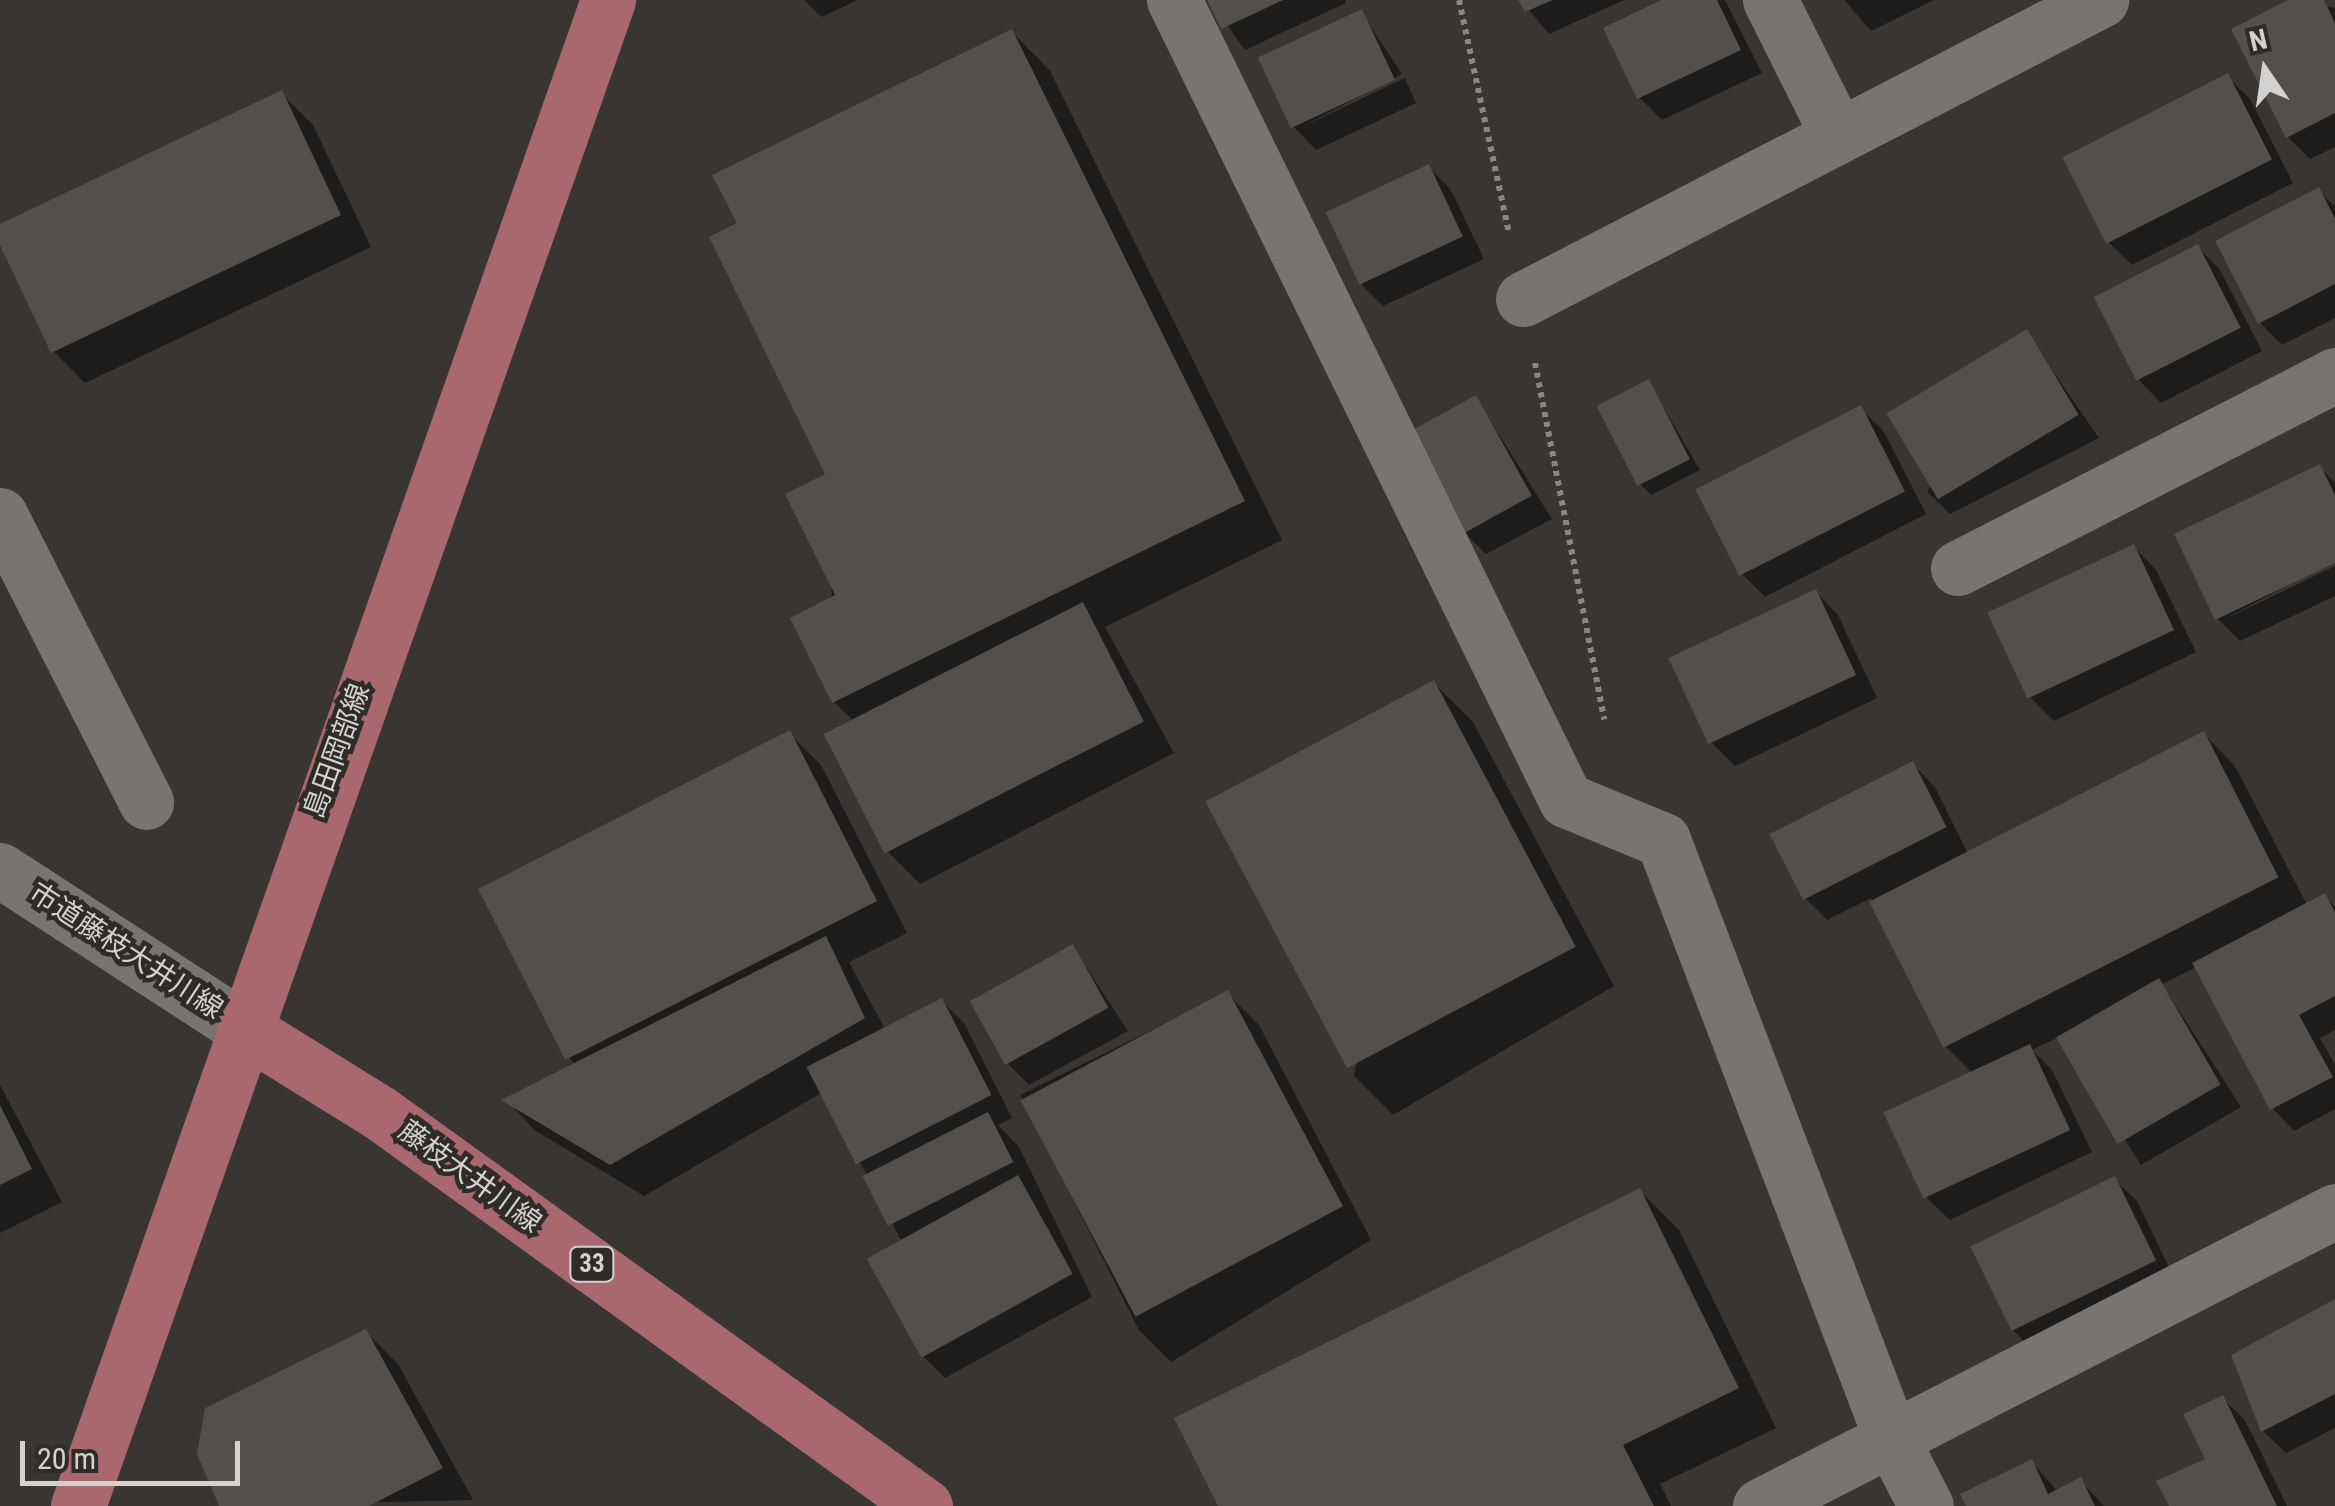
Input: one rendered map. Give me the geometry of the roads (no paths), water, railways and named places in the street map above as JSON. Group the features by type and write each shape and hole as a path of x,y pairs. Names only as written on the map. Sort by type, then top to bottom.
{"main road":[{"name":"島田岡部線","path":"78,1506 251,1033 305,841 608,0"},
{"name":"藤枝大井川線","path":"251,1033 380,1112 926,1506"}],"street":[{"path":"1174,0 1566,800 1664,840 1891,1438 1926,1506"},
{"path":"1770,0 1838,136"},
{"path":"1523,299 2101,0"},
{"path":"1958,568 2335,374"},
{"path":"0,515 146,802"},
{"name":"市道藤枝大井川線","path":"0,870 251,1033"},
{"path":"1760,1506 2335,1211"}]}
